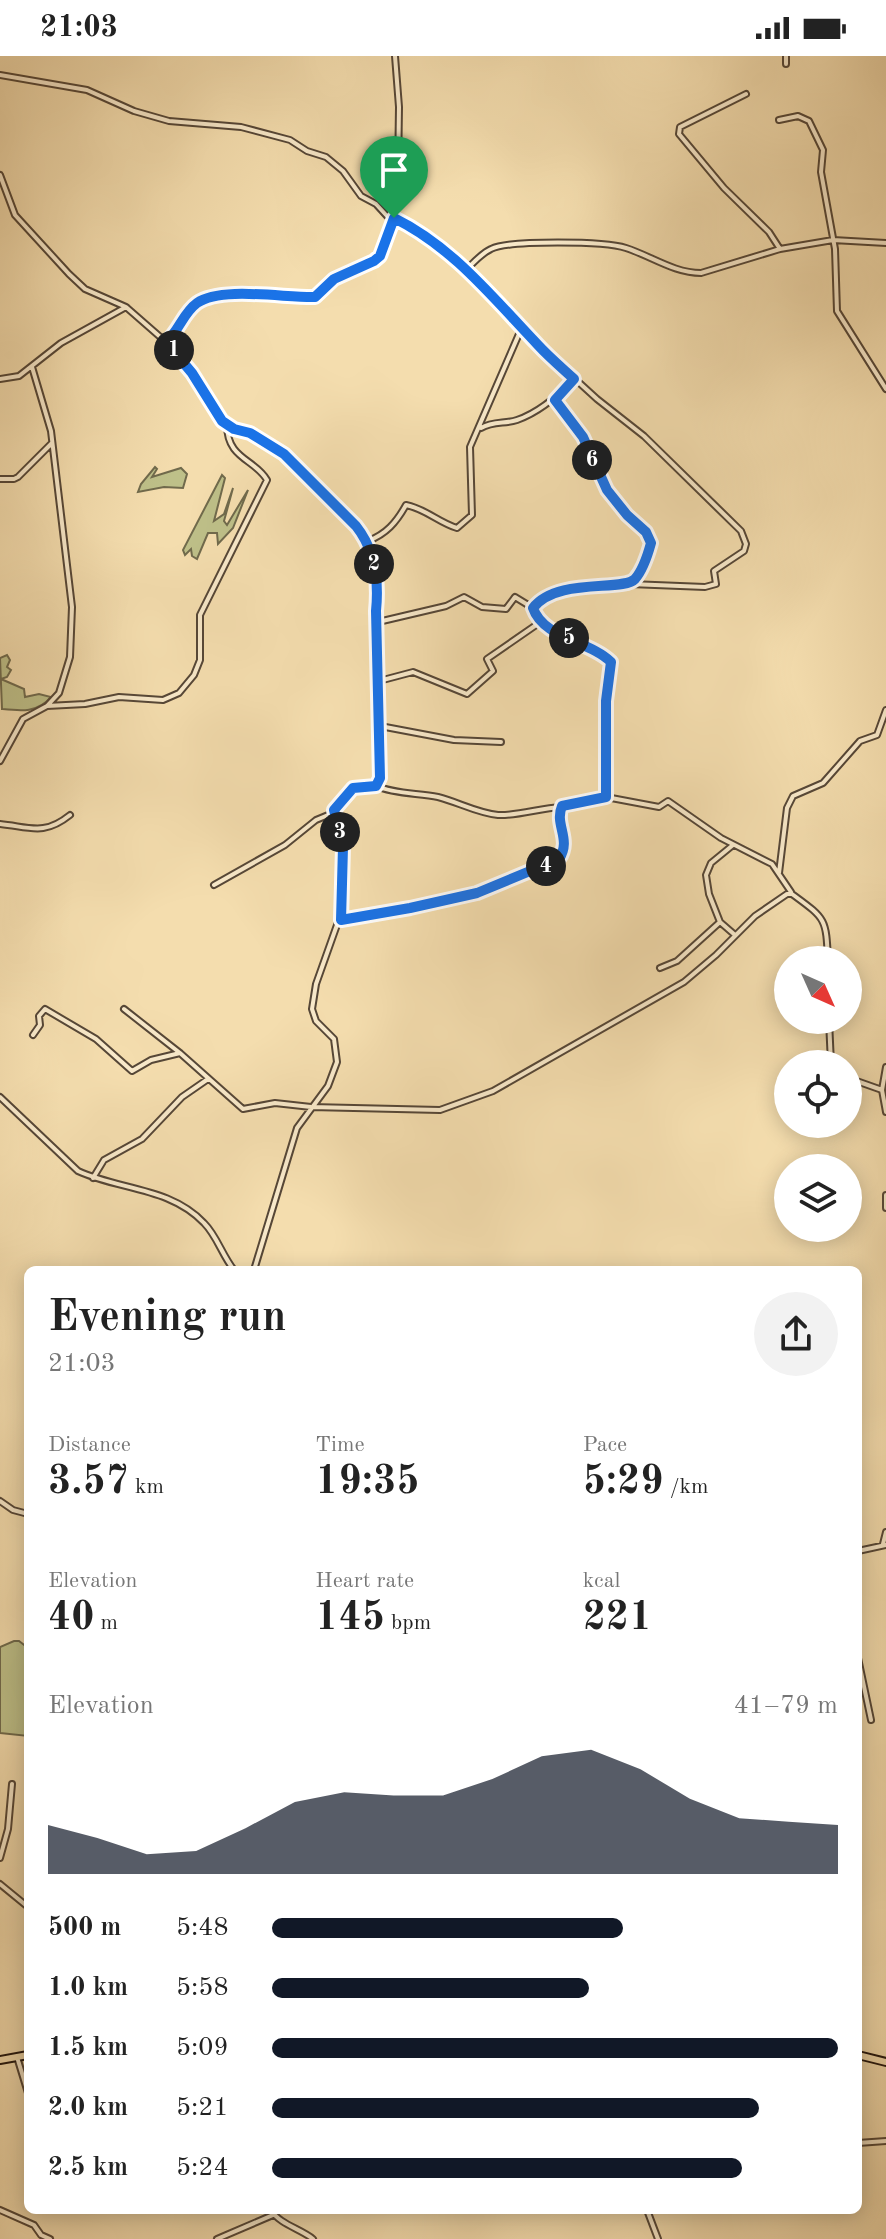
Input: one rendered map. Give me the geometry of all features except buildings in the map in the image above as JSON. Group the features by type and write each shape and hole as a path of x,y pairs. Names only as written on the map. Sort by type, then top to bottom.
{"main road":[{"path":"0,2060 24,2056"},
{"path":"862,2056 886,2062"}],"street":[{"path":"166,342 188,311 205,298 254,293 315,297 334,279 380,256 394,218 398,174 399,107 395,56"},
{"path":"786,56 786,64"},
{"path":"0,75 87,90 134,111 169,121 241,127 290,140 307,151 326,157 343,171 361,196 376,204 387,216 426,236 467,269 574,379 644,436 741,531 746,544 744,551 714,571 716,584 705,587 628,583 591,585 541,600 533,608"},
{"path":"746,94 680,127 679,134 724,188 769,232 780,249"},
{"path":"779,120 798,116 809,121 823,150 821,172 833,240 837,311 886,389"},
{"path":"0,175 15,215 69,274 85,289 126,307 184,362 227,425 227,434 238,456 260,471 267,480 200,615 201,651 194,675 179,693 163,700 119,697 85,704 47,706"},
{"path":"467,269 490,249 517,245 594,243 619,246 657,259 675,269 701,273 780,249 833,240 886,243"},
{"path":"0,379 19,376 61,343 126,307"},
{"path":"363,537 368,541 380,536 397,522 406,505 422,508 441,523 457,528 472,515 470,450 522,327"},
{"path":"0,761 23,719 47,706 61,690 68,665 72,607 48,417 32,367"},
{"path":"481,428 494,422 517,420 555,400 574,379"},
{"path":"555,400 583,437 607,490 651,538 649,550 635,578 628,583"},
{"path":"227,425 250,433 284,454 356,526 363,537 378,576 381,772 376,786"},
{"path":"0,479 18,477 52,443"},
{"path":"377,622 446,606 464,597 482,607 506,609 515,597 533,608 549,627"},
{"path":"379,681 413,672 467,694 493,671 487,659 539,623 601,653 611,662 606,701 606,797"},
{"path":"779,873 787,808 793,796 823,783 860,741 877,735 886,710"},
{"path":"380,726 454,740 501,742"},
{"path":"214,885 285,845 316,820 333,813 353,788 376,786 438,797 499,815 606,797 659,807 668,801 733,845 772,864 792,894 817,912 825,923 827,946"},
{"path":"341,920 464,896 553,863 559,859 565,846 560,820 562,806"},
{"path":"255,1266 292,1141 311,1107 328,1086 337,1062 334,1039 316,1021 312,1009 316,984 341,920 343,847 333,813"},
{"path":"0,824 46,829 70,815"},
{"path":"733,845 719,855 706,872 709,894 720,922 735,935"},
{"path":"124,1009 243,1109 275,1103 311,1107 440,1110 493,1091 684,982 770,904 792,894"},
{"path":"660,968 677,961 720,922"},
{"path":"33,1035 40,1025 39,1016 45,1009 96,1039 132,1071 151,1060 180,1053"},
{"path":"886,1067 882,1090 886,1112"},
{"path":"93,1178 104,1160 142,1139 182,1097 208,1079"},
{"path":"862,1083 882,1090"},
{"path":"0,1097 78,1171 93,1178 155,1193 184,1207 204,1223 231,1266"},
{"path":"886,1195 886,1208"},
{"path":"0,1501 24,1513"},
{"path":"862,1550 884,1544 886,1532"},
{"path":"862,1677 871,1720"},
{"path":"0,1858 8,1829 12,1784"},
{"path":"0,1884 24,1904"},
{"path":"17,2057 24,2080"},
{"path":"862,2143 886,2141"},
{"path":"0,2210 34,2225 41,2235 50,2239"},
{"path":"217,2239 268,2214"},
{"path":"275,2214 313,2239"},
{"path":"649,2214 658,2239"}],"green space":[{"path":"155,467 157,469 152,477 181,468 187,474 183,488 164,487 138,492"},
{"path":"222,475 225,478 214,521 224,514 233,488 224,521 227,525 248,490 233,528 218,544 217,533 208,533 197,559 192,556 191,549 185,555 183,550"},
{"path":"7,655 10,660 7,667 11,670 7,677 1,679 24,689 25,697 39,694 51,697 41,706 29,710 2,709 0,658"},
{"path":"14,1641 24,1645 24,1736 0,1733 0,1647"}],"route":[{"path":"394,218 426,236 467,269 574,379 555,400 583,437 607,490 651,538 651,543 635,578 628,583 568,590 541,600 533,608 549,627 601,653 611,662 606,701 606,797 562,806 560,820 565,846 559,859 477,893 341,920 343,847 333,813 353,788 376,786 380,778 376,568 356,526 284,454 250,433 234,429 222,421 192,373 166,342 188,311 205,298 264,293 315,297 329,282 380,256 394,218"}]}
